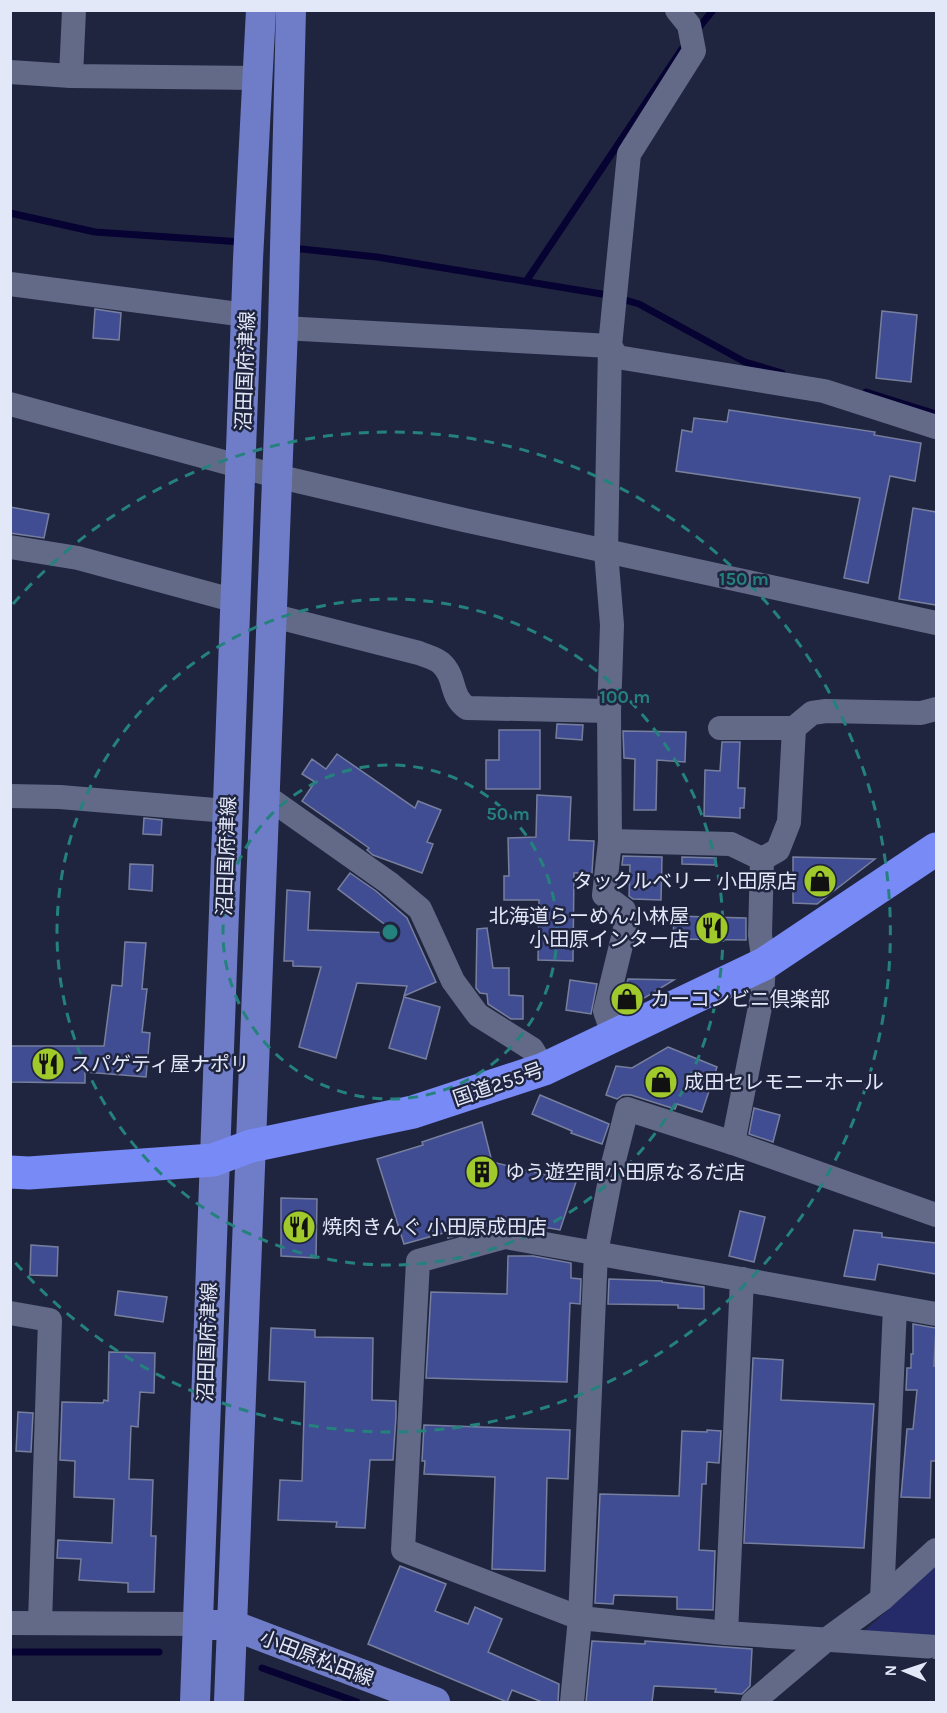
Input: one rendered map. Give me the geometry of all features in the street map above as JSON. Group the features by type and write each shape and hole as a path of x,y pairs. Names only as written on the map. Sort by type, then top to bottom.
{"highway":[{"name":"国道255号","path":"10,1172 29,1173 213,1160 251,1146 413,1112 544,1069 764,964 936,849"}],"main road":[{"name":"沼田国府津線","path":"195,1702 213,1160 242,465 248,259 261,10"},
{"name":"沼田国府津線","path":"229,1702 283,328 291,10"},
{"name":"小田原松田線","path":"197,1624 232,1625 435,1702"}],"street":[{"path":"71,75 74,10"},
{"path":"614,1037 605,1011 625,929 624,910 604,895 610,841 609,711 612,625 606,552 610,346 629,154 694,51 688,15"},
{"path":"10,72 259,78"},
{"path":"10,284 246,315"},
{"path":"283,328 610,346"},
{"path":"610,346 617,357 825,391 936,427"},
{"path":"10,404 276,476 606,552 936,623"},
{"path":"10,547 78,558 236,601"},
{"path":"270,615 419,653 439,662 450,674 458,701 467,708 609,711"},
{"path":"720,728 794,728 812,713 826,711 921,713 936,709"},
{"path":"762,859 778,850 789,822 794,728"},
{"path":"263,794 389,883 420,909 453,981 478,1015 532,1049 544,1069"},
{"path":"10,796 60,797 227,811"},
{"path":"610,841 731,844 762,859"},
{"path":"733,1143 762,998 764,964 760,936 762,859"},
{"path":"572,1702 580,1618 596,1253 613,1164 627,1109 733,1143 936,1215"},
{"path":"936,1314 505,1237 418,1261 403,1551 580,1618 726,1633 936,1647"},
{"path":"726,1633 742,1279"},
{"path":"882,1599 895,1307"},
{"path":"10,1313 50,1320 40,1623"},
{"path":"753,1702 826,1640 882,1599 936,1550"},
{"path":"10,1623 197,1624"}],"shaded area":[{"path":"936,1566 936,1640 859,1636"}],"building":[{"path":"95,309 121,313 119,340 93,338"},
{"path":"882,311 917,315 911,382 876,378"},
{"path":"729,410 875,432 874,435 921,443 915,481 890,476 868,583 844,578 860,498 676,471 682,430 692,432 694,418 727,422"},
{"path":"10,507 49,514 44,538 10,533"},
{"path":"913,508 936,512 936,605 899,599"},
{"path":"557,724 583,725 582,740 556,738"},
{"path":"499,730 540,730 540,789 486,789 486,760 499,760"},
{"path":"623,731 686,732 685,762 657,760 656,810 634,810 635,759 624,758"},
{"path":"722,742 740,742 738,788 745,788 744,808 740,808 740,818 704,816 705,770 720,771"},
{"path":"337,754 415,808 418,801 441,810 427,842 433,844 422,873 373,855 367,850 369,848 302,801 315,782 302,774 312,759 326,769"},
{"path":"537,795 571,797 569,840 594,841 592,873 574,873 573,961 538,960 539,900 504,900 504,876 509,876 508,838 536,837"},
{"path":"144,818 162,820 161,835 143,834"},
{"path":"623,856 662,857 661,900 633,899 629,896 630,865 622,865"},
{"path":"682,857 716,858 715,865 682,864"},
{"name":"タックルベリー 小田原店","path":"793,857 875,859 817,904 793,903"},
{"path":"130,864 153,865 152,891 129,889"},
{"path":"350,873 376,891 407,918 436,982 404,996 407,986 357,983 336,1058 299,1047 321,967 293,966 293,961 284,961 287,890 310,892 308,930 396,933 338,889"},
{"name":"北海道らーめん小林屋 小田原インター店","path":"674,916 746,918 746,940 673,939"},
{"path":"487,928 493,968 509,968 509,995 523,996 523,1019 511,1019 488,1004 487,994 480,993 476,988 477,929"},
{"path":"125,942 146,943 142,989 147,989 142,1032 150,1033 146,1077 85,1072 85,1083 10,1082 10,1046 104,1046 112,985 122,986"},
{"name":"カーコンビニ倶楽部","path":"628,979 674,980 631,1006 621,1006"},
{"path":"570,980 597,984 591,1014 566,1010"},
{"path":"404,997 440,1007 426,1059 389,1048"},
{"name":"成田セレモニーホール","path":"668,1047 717,1067 702,1112 677,1104 675,1109 631,1095 623,1095 617,1099 606,1095 616,1066 632,1068"},
{"path":"540,1095 609,1124 602,1144 571,1133 572,1131 532,1114"},
{"path":"754,1108 780,1115 773,1142 749,1134"},
{"name":"ゆう遊空間小田原なるだ店","path":"482,1122 492,1162 576,1182 560,1230 509,1221 509,1219 448,1238 447,1232 404,1244 377,1159 423,1145 422,1142"},
{"name":"焼肉きんぐ 小田原成田店","path":"281,1198 317,1199 316,1258 281,1256"},
{"path":"740,1211 765,1217 754,1262 729,1256"},
{"path":"854,1230 882,1233 882,1237 936,1243 936,1274 878,1264 875,1280 844,1276"},
{"path":"31,1245 58,1247 57,1276 30,1275"},
{"path":"508,1256 533,1256 571,1263 571,1278 581,1279 580,1304 570,1303 567,1382 426,1378 431,1292 507,1294"},
{"path":"609,1279 662,1281 704,1287 704,1309 678,1308 678,1305 608,1304"},
{"path":"118,1291 167,1297 163,1322 115,1315"},
{"path":"913,1324 936,1328 934,1366 936,1366 936,1461 931,1461 930,1498 901,1497 907,1429 913,1429 917,1390 906,1390 907,1368 911,1368 911,1354 913,1354"},
{"path":"271,1328 315,1330 315,1337 373,1338 372,1400 396,1401 396,1416 393,1460 370,1460 365,1528 336,1527 337,1522 278,1520 280,1480 302,1481 305,1382 269,1380"},
{"path":"109,1352 155,1353 154,1393 140,1392 138,1427 131,1426 129,1479 153,1480 151,1536 156,1536 154,1592 128,1592 128,1583 79,1580 81,1559 57,1558 58,1540 112,1543 114,1499 74,1497 75,1461 60,1460 62,1402 103,1403 104,1400 108,1401"},
{"path":"753,1358 783,1360 781,1400 874,1404 864,1548 744,1543"},
{"path":"18,1412 33,1413 31,1452 16,1451"},
{"path":"424,1425 570,1430 568,1479 547,1478 545,1571 492,1569 495,1477 424,1474 425,1461 422,1461"},
{"path":"707,1430 721,1431 719,1463 707,1462 706,1484 702,1484 699,1550 715,1551 713,1610 677,1609 677,1597 614,1595 613,1604 595,1603 600,1494 679,1496 682,1431 707,1432"},
{"path":"400,1566 446,1584 435,1611 468,1624 475,1607 502,1619 488,1652 559,1684 558,1702 542,1702 512,1690 507,1702 368,1644"},
{"path":"592,1641 645,1644 645,1641 752,1649 750,1686 742,1694 715,1692 716,1689 654,1686 652,1702 586,1702"}],"waterway":[{"path":"697,30 713,10"},
{"path":"527,280 686,43"},
{"path":"10,213 95,232 242,242"},
{"path":"292,248 377,257 608,295 639,304 745,362 782,373"},
{"path":"866,392 936,414"},
{"path":"10,1652 159,1652"},
{"path":"262,1668 357,1702"}],"place":[{"name":"タックルベリー 小田原店","path":"820,881"},
{"name":"北海道らーめん小林屋 小田原インター店","path":"712,928"},
{"name":"カーコンビニ倶楽部","path":"627,999"},
{"name":"スパゲティ屋ナポリ","path":"48,1064"},
{"name":"成田セレモニーホール","path":"661,1082"},
{"name":"ゆう遊空間小田原なるだ店","path":"482,1172"},
{"name":"焼肉きんぐ 小田原成田店","path":"299,1227"}]}
